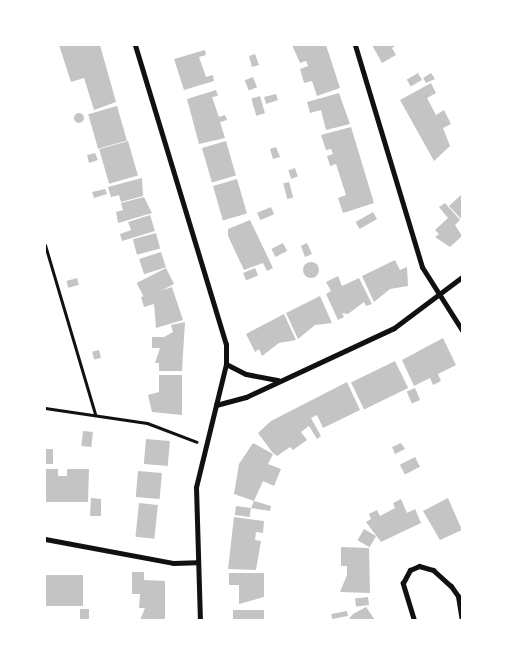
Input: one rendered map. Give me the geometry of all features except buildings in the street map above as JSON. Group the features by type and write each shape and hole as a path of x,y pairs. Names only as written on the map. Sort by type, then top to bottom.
{"street":[{"path":"136,45 223,333 226,364 205,444 195,504 200,620"},
{"path":"355,45 416,250 439,296 462,330"},
{"path":"216,404 246,397 278,380 394,328 462,277"},
{"path":"226,364 246,374 278,380"},
{"path":"45,539 172,562 197,562"},
{"path":"414,620 403,590 410,570 432,570 460,594 462,620"}],"path":[{"path":"45,245 95,414"},
{"path":"45,408 148,423 180,439 205,444"}]}
